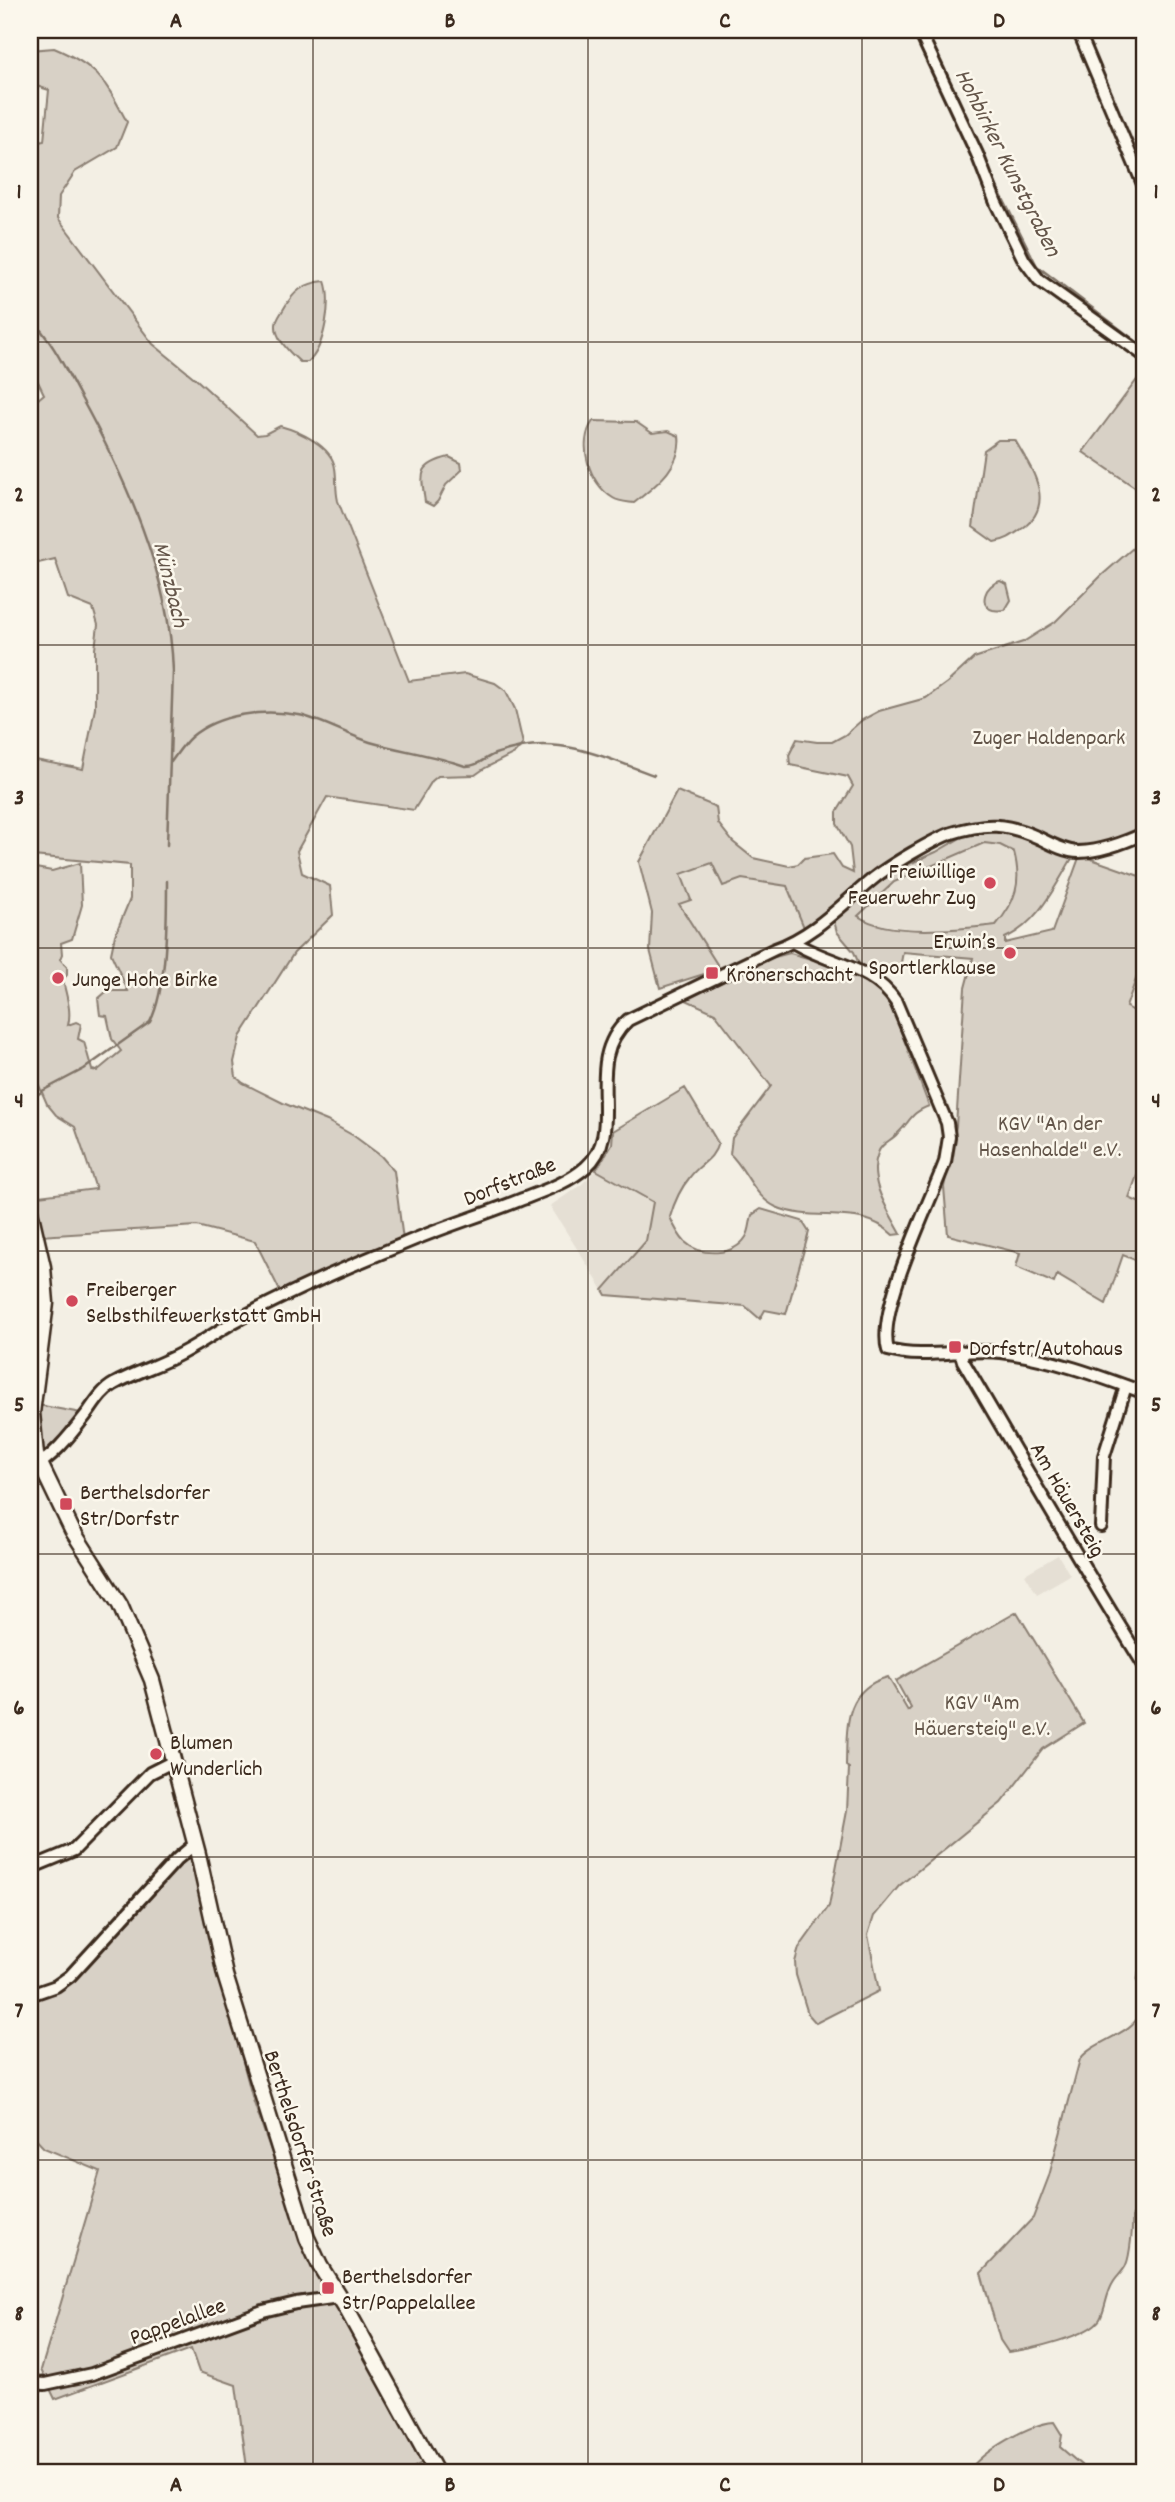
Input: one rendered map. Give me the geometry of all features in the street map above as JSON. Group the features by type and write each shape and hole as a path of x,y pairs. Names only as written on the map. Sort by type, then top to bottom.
{"street":[{"path":"919,30 1024,260 1039,280 1145,356"},
{"path":"1078,30 1145,189"},
{"name":"Dorfstraße","path":"35,1468 52,1457 100,1397 117,1383 179,1355 232,1323 327,1276 404,1243 545,1191 573,1177 586,1167 600,1148 605,1122 605,1060 614,1036 628,1020 775,948 793,942 824,922 876,877 949,834 985,824 1023,831 1077,852 1118,845 1145,833"},
{"path":"793,942 812,954 860,971 888,989 944,1111 949,1137 945,1162 891,1305 886,1334 888,1350 902,1354 1003,1352 1041,1360 1145,1393"},
{"name":"Berthelsdorfer Straße","path":"30,1211 43,1267 46,1295 32,1413 35,1468 124,1614 152,1680 195,1844 225,1975 299,2216 320,2266 436,2472"},
{"name":"Am Häuersteig","path":"960,1351 962,1361 1026,1466 1073,1551 1145,1667"},
{"path":"1101,1525 1104,1456 1126,1386"},
{"path":"30,1868 74,1850 150,1773 174,1761"},
{"path":"30,1995 56,1986 70,1976 177,1859 195,1844"},
{"name":"Pappelallee","path":"30,2383 45,2384 92,2374 263,2311 339,2297"}],"shaded area":[{"path":"984,843 1000,845 1014,852 1017,864 1015,894 1010,909 996,925 926,930 882,925 857,916 894,882"},
{"path":"712,863 742,879 787,886 805,930 720,969 678,903 691,900 680,874"},
{"path":"596,1170 653,1202 646,1241 603,1290 550,1206 581,1185"},
{"path":"1058,1555 1070,1575 1037,1594 1025,1574"}],"green space":[{"path":"54,48 81,62 99,77 127,122 117,147 75,172 59,196 58,218 153,344 257,435 280,426 314,441 328,453 335,468 338,501 409,681 465,674 495,683 506,691 515,709 523,744 515,753 475,775 438,776 414,810 327,797 297,851 302,873 330,886 333,915 294,953 240,1037 234,1062 236,1077 283,1103 327,1121 381,1156 394,1171 403,1240 281,1293 255,1241 197,1226 40,1236 30,1197 96,1189 75,1127 56,1115 47,1104 30,1065 30,867 52,871 80,863 82,905 72,939 61,943 60,959 67,967 67,975 63,980 69,1008 68,1025 76,1022 81,1024 78,1039 84,1042 92,1070 97,1071 121,1051 112,1039 107,1016 100,1015 98,999 107,991 128,991 111,954 115,935 130,899 130,865 33,856 32,848 35,803 30,783 30,759 83,769 95,708 95,649 98,625 93,608 68,598 55,559 30,565 30,406 44,394 30,365 30,144 44,141 49,90 30,84 30,50"},
{"path":"325,281 328,300 323,335 314,355 308,362 300,362 281,340 276,330 277,321 291,298 300,290"},
{"path":"1145,369 1145,494 1083,452"},
{"path":"593,421 636,422 652,433 668,431 679,436 677,457 672,466 659,482 634,503 613,498 597,483 592,474 586,441"},
{"path":"998,440 1015,440 1034,474 1040,497 1033,518 1023,528 1003,540 994,542 973,527 984,450"},
{"path":"449,457 461,463 462,470 446,485 433,506 425,502 422,478 426,467 431,463"},
{"name":"Zuger Haldenpark","path":"1145,542 1145,827 1116,841 1088,845 1055,844 1024,829 948,832 805,930 787,886 742,879 723,886 712,863 681,874 691,900 679,904 720,969 660,988 650,950 652,913 639,862 677,791 716,807 718,823 733,842 753,858 789,866 798,864 804,858 833,854 842,868 853,873 850,847 837,824 837,812 853,786 848,777 790,765 789,755 797,739 832,742 879,711 926,698 974,658 1023,642 1055,622 1101,576 1134,547"},
{"path":"1000,581 1007,584 1011,600 1005,610 993,610 985,604 984,599 987,590"},
{"name":"KGV \"An der Hasenhalde\" e.V.","path":"987,831 1022,834 1074,855 1037,913 1005,938 1005,943 1052,932 1080,855 1145,878 1145,954 1126,1007 1145,1016 1145,1153 1129,1198 1145,1205 1145,1235 1135,1260 1123,1255 1106,1304 1057,1275 1054,1283 1016,1267 1020,1253 948,1235 944,1187 956,1126 965,988 973,958 903,952 899,973 861,969 854,952 837,932 834,921 878,878 936,852 969,833","holes":["984,843 1000,845 1014,852 1017,882 1013,900 996,925 905,929 871,923 858,916 894,882"]},
{"path":"790,953 835,966 874,985 884,993 894,1013 929,1106 914,1115 881,1147 875,1164 880,1195 901,1234 893,1235 880,1225 867,1220 791,1212 776,1207 756,1190 730,1154 732,1138 771,1086 715,1013 686,1000 767,959"},
{"path":"685,1088 718,1143 710,1158 683,1186 670,1217 685,1242 708,1252 726,1251 741,1243 747,1235 752,1215 761,1209 802,1221 809,1232 786,1314 765,1310 760,1319 745,1306 606,1295 603,1290 646,1241 653,1202 596,1170 612,1144 613,1131"},
{"path":"38,1405 81,1413 47,1454 42,1448"},
{"name":"KGV \"Am Häuersteig\" e.V.","path":"1017,1612 1084,1723 1043,1749 1001,1803 899,1886 874,1916 868,1935 879,1991 816,2023 808,2014 796,1975 795,1962 799,1948 829,1906 847,1811 848,1724 855,1700 873,1683 888,1677 908,1711 911,1708 896,1681"},
{"path":"192,1853 253,2100 307,2253 423,2462 406,2472 220,2472 247,2468 236,2385 199,2372 191,2349 55,2399 41,2370 100,2171 44,2148 30,2133 30,2000 59,1989 71,1979"},
{"path":"1145,1960 1145,2195 1132,2217 1126,2265 1114,2281 1102,2315 1094,2325 1058,2341 1008,2352 1000,2340 981,2273 1033,2218 1049,2176 1080,2059 1136,2020 1142,2006 1138,1976"},
{"path":"1054,2422 1062,2435 1060,2447 1086,2472 968,2472 995,2447 1019,2433"}],"waterway":[{"name":"Hohbirker Kunstgraben","path":"988,169 1037,266 1145,348"},
{"name":"Münzbach","path":"30,318 58,354 113,459 142,528 164,599 173,671 167,845"},
{"name":"Hohbirker Kunstgraben","path":"171,762 191,737 215,723 242,715 285,713 308,717 370,742 465,766 518,748 556,745 589,752 654,775"},
{"name":"Münzbach","path":"30,1100 84,1069 150,1022 156,1008 163,973 167,881"}],"place":[{"name":"Freiwillige Feuerwehr Zug","path":"990,883"},
{"name":"Erwin’s Sportlerklause","path":"1010,953"},
{"name":"Krönerschacht","path":"712,973"},
{"name":"Junge Hohe Birke","path":"58,978"},
{"name":"Freiberger Selbsthilfewerkstatt GmbH","path":"72,1301"},
{"name":"Dorfstr/Autohaus","path":"955,1347"},
{"name":"Berthelsdorfer Str/Dorfstr","path":"66,1504"},
{"name":"Blumen Wunderlich","path":"156,1754"},
{"name":"Berthelsdorfer Str/Pappelallee","path":"328,2288"}]}
